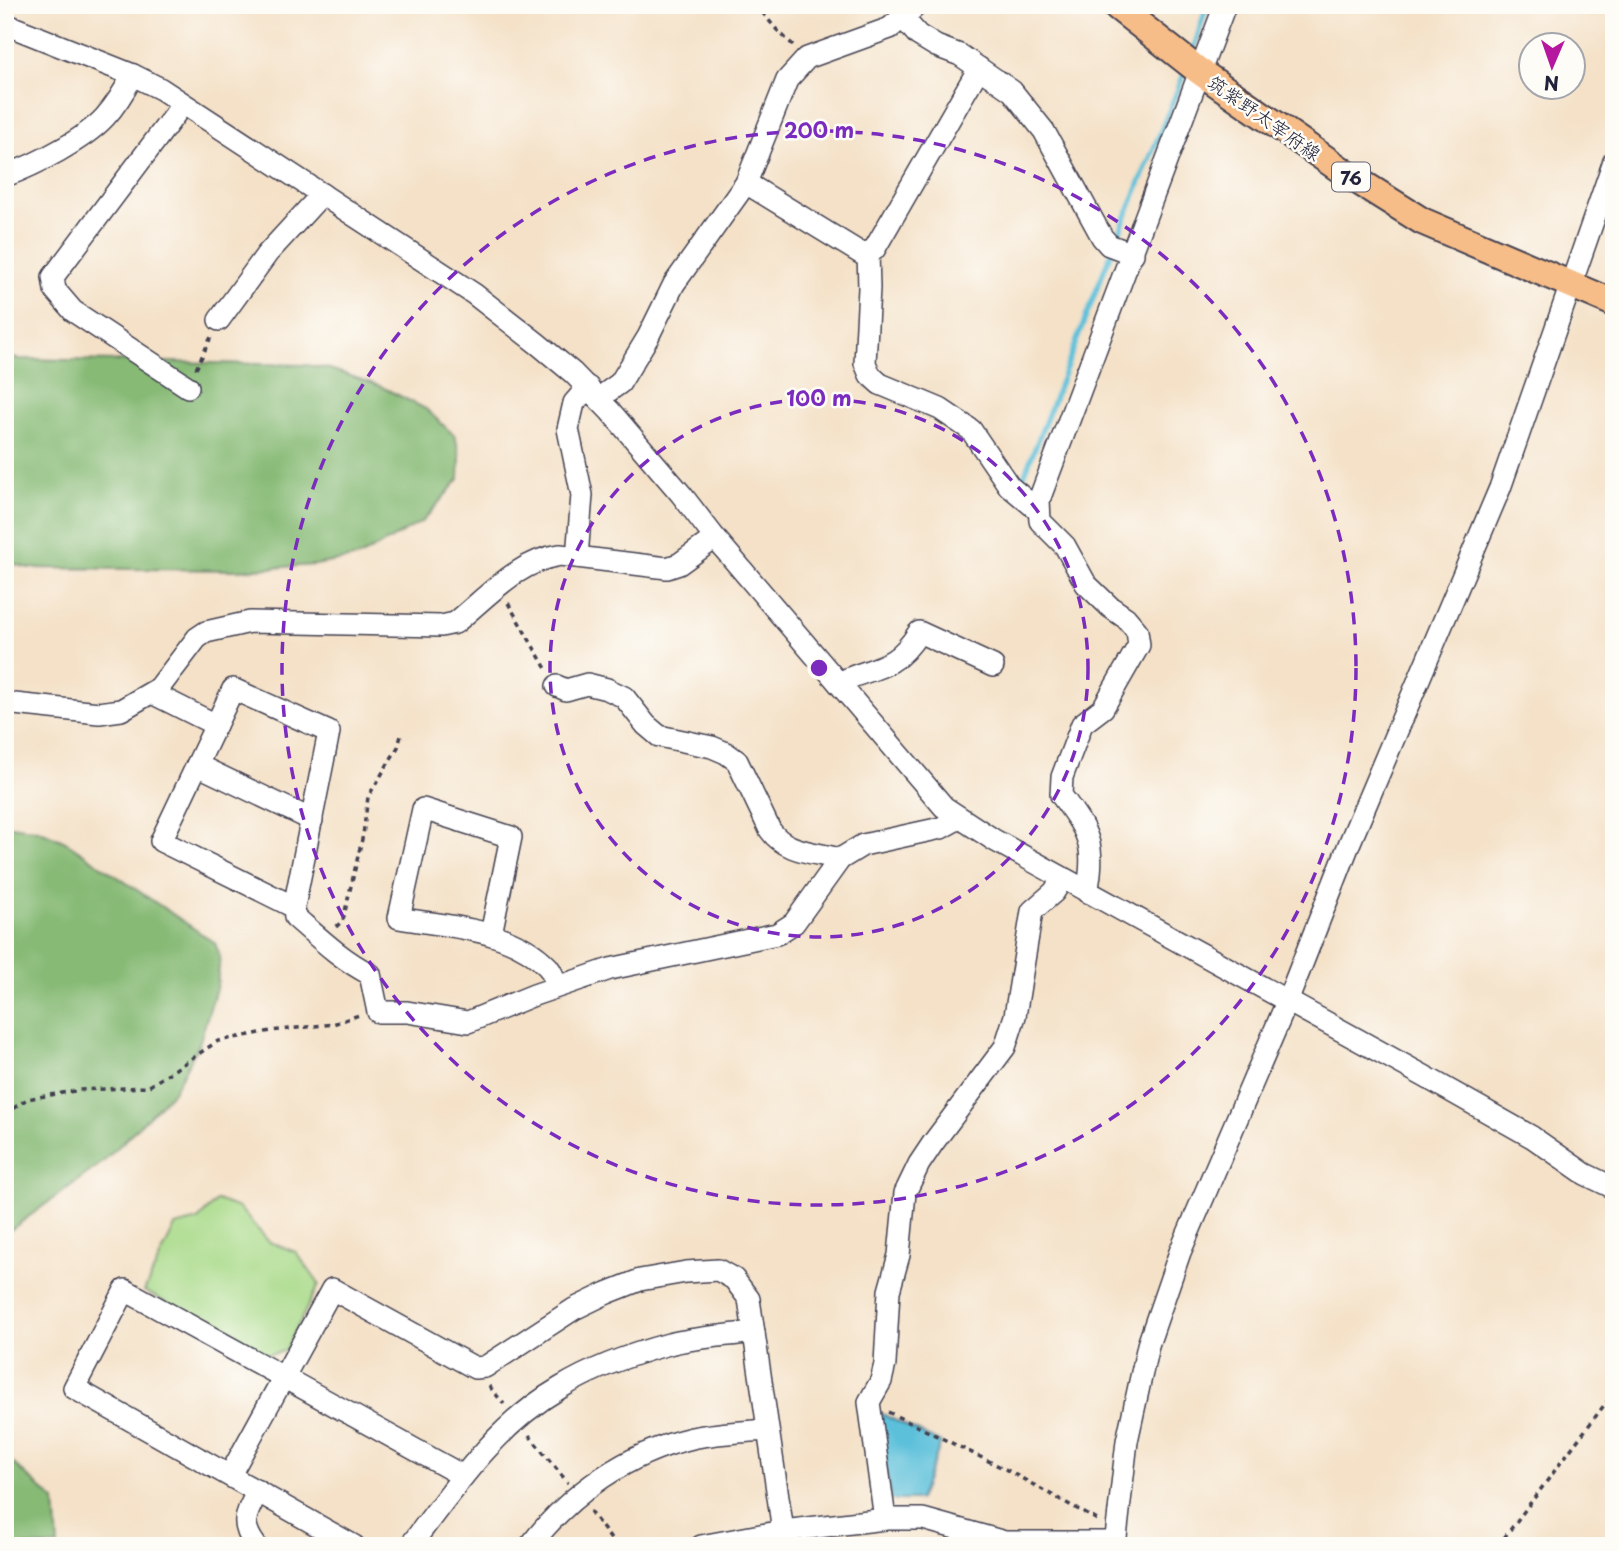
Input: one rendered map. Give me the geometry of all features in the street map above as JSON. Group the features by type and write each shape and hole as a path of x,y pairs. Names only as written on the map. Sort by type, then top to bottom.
{"main road":[{"name":"筑紫野太宰府線","path":"1115,5 1199,71 1347,174 1422,221 1614,303"}],"street":[{"path":"1087,892 1091,875 1091,847 1084,826 1061,795 1062,777 1082,724 1103,708 1139,645 1137,631 1126,618 1086,584 1065,546 1040,522 1039,500 1225,5"},
{"path":"577,557 582,495 568,429 574,403 620,383 648,337 674,285 746,183 787,80 807,58 890,28 910,12 918,34 936,46 960,55 1012,91 1044,131 1102,237 1109,245 1133,254"},
{"path":"5,24 133,75 161,89 474,294 547,351 593,393 944,807 959,818 1087,892 1460,1096 1532,1137 1585,1174 1614,1188"},
{"path":"746,183 862,254 874,250 979,68"},
{"path":"5,176 32,166 104,118 125,91 133,75"},
{"path":"182,104 53,277 55,290 73,311 188,387"},
{"path":"701,1546 783,1531 885,1519 923,1519 1005,1542 1115,1539 1127,1441 1148,1345 1180,1252 1287,1002 1350,842 1500,488 1614,161"},
{"path":"219,320 267,254 322,194"},
{"path":"868,252 865,363 870,375 880,384 940,409 971,430 1009,486 1040,511"},
{"path":"5,703 99,713 121,710 159,688 197,638 206,632 250,622 441,626 455,623 522,568 546,557 560,555 667,568 679,564 715,538"},
{"path":"839,683 854,674 892,662 910,646 919,632 993,666"},
{"path":"556,686 566,690 587,684 607,689 624,697 646,725 659,736 712,747 726,753 737,761 777,840 803,852 840,859"},
{"path":"294,908 161,841 233,690 329,732 294,908 295,917 352,965 370,974 378,1012 407,1012 468,1022 557,986 610,970 777,934 794,923 840,859 863,845 941,828 959,818"},
{"path":"152,693 216,725"},
{"path":"197,765 312,820"},
{"path":"491,934 511,837 423,808 399,918 491,934 522,947 549,968 557,986"},
{"path":"885,1519 869,1402 881,1381 885,1364 889,1291 899,1255 905,1193 933,1143 1005,1047 1015,1016 1032,911 1054,892 1062,878"},
{"path":"230,1475 332,1289 475,1368 485,1367 574,1309 607,1293 640,1280 718,1270 734,1279 749,1299 783,1531"},
{"path":"354,1546 74,1388 125,1290 463,1476"},
{"path":"410,1546 463,1476 517,1420 559,1388 617,1361 671,1344 754,1332"},
{"path":"530,1546 543,1529 578,1496 617,1467 653,1449 694,1438 767,1430"},
{"path":"256,1546 246,1532 245,1516 258,1490"}],"path":[{"path":"756,5 777,30 807,58"},
{"path":"188,387 219,320"},
{"path":"498,587 556,686"},
{"path":"323,941 343,920 363,835 368,797 398,747 402,732"},
{"path":"5,1114 27,1099 80,1090 148,1087 218,1041 271,1031 334,1024 367,1012 378,1012"},
{"path":"475,1368 616,1546"},
{"path":"1498,1546 1614,1392"},
{"path":"869,1402 1005,1469 1115,1539"}],"green space":[{"path":"5,357 306,365 330,369 380,386 426,409 455,436 460,456 459,479 423,521 359,557 315,565 238,570 29,568 5,562"},
{"path":"5,825 38,830 66,842 215,943 220,958 217,985 199,1044 173,1092 103,1162 5,1234"},
{"path":"217,1200 239,1208 269,1242 296,1252 319,1284 285,1351 265,1355 144,1291 175,1226 198,1220"},
{"path":"5,1456 55,1501 58,1546 5,1546"}],"water":[{"path":"876,1411 941,1443 919,1500 891,1500"}],"waterway":[{"path":"1191,57 1207,5"},
{"path":"1116,241 1186,69"},
{"path":"1019,489 1112,250"}]}
